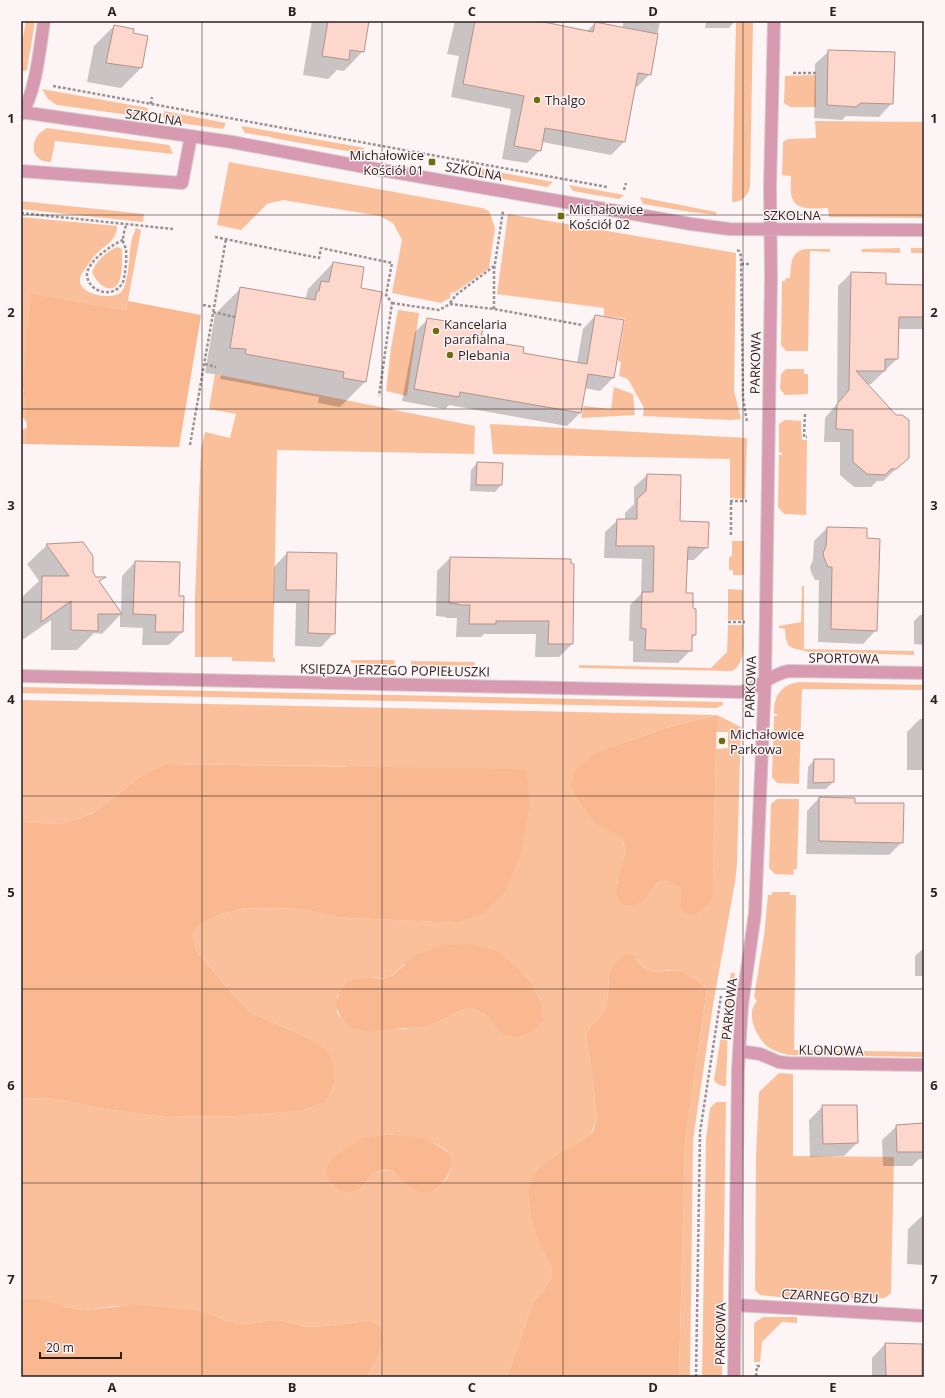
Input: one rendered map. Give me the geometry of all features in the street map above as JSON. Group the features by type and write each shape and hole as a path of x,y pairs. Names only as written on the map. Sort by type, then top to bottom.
{"street":[{"path":"22,113 33,82 44,21"},
{"name":"PARKOWA","path":"734,1377 739,1051 744,985 755,913 765,680 774,21"},
{"name":"SZKOLNA","path":"22,113 232,142 370,168 691,224 729,229 924,230"},
{"path":"21,171 182,183 191,136"},
{"name":"SPORTOWA","path":"765,680 780,673 789,671 924,673"},
{"name":"KSIĘDZA JERZEGO POPIEŁUSZKI","path":"21,676 740,692 747,690 765,680"},
{"name":"KLONOWA","path":"739,1051 760,1054 779,1062 788,1063 924,1065"},
{"name":"CZARNEGO BZU","path":"735,1305 924,1316"}],"path":[{"path":"47,85 609,187"},
{"path":"151,104 152,97"},
{"path":"624,190 626,183"},
{"path":"617,189 628,191"},
{"path":"494,309 494,266 503,208"},
{"path":"21,213 174,229"},
{"path":"123,240 110,246 104,251 89,269 87,275 89,280 99,291 108,293 114,291 119,288 123,280 127,250 123,240 126,224"},
{"path":"215,237 319,258 321,248 392,263 386,295 392,303 439,310 450,304 456,295 494,266"},
{"path":"190,445 226,239"},
{"path":"735,249 740,253 741,264"},
{"path":"379,396 392,303"},
{"path":"450,304 494,309 582,325"},
{"path":"203,305 213,307"},
{"path":"213,312 235,317"},
{"path":"205,364 216,367"},
{"path":"805,414 804,437 807,437"},
{"path":"731,535 730,501 752,501"},
{"path":"728,622 748,622"},
{"path":"696,1377 700,1132 722,993"},
{"path":"756,1376 756,1366 760,1366"}],"shaded area":[{"path":"26,21 35,21 27,70 21,72 21,48"},
{"path":"736,22 753,22 750,186 748,193 742,200 732,202"},
{"path":"816,75 816,107 790,107 784,103 785,76"},
{"path":"42,89 148,108 147,114 144,117 57,105 48,99"},
{"path":"164,111 226,123 223,129 166,121 163,117"},
{"path":"815,121 924,122 924,218 829,217 828,208 807,208 794,202 791,192 791,176 782,175 783,142 788,139 816,138"},
{"path":"242,126 365,148 359,153 272,138 245,133"},
{"path":"47,128 169,145 173,154 55,141 51,162 44,161 38,158 35,154 34,143 41,132"},
{"path":"229,162 482,208 489,211 495,228 489,268 454,293 451,292 450,298 441,303 392,293 402,240 393,223 380,216 283,200 267,204 241,230 217,225"},
{"path":"476,168 553,182 547,187 475,174"},
{"path":"569,185 624,195 619,199 573,191"},
{"path":"640,197 716,212 716,215 643,204"},
{"path":"21,201 144,214 143,222 21,209"},
{"path":"508,214 736,253 734,391 741,419 730,420 643,416 644,408 628,379 619,376 621,362 618,361 625,319 604,316 604,308 497,294"},
{"path":"21,217 117,226 117,231 111,241 94,256 80,278 81,285 84,289 103,296 115,295 123,290 127,277 132,239 136,228 141,230 126,311 23,385 27,424 21,414"},
{"path":"117,247 122,249 121,276 118,284 114,287 107,288 99,283 92,272 102,257"},
{"path":"900,248 900,253 861,252 862,249"},
{"path":"911,248 924,248 924,253 911,253"},
{"path":"805,249 830,249 830,252 810,251 808,351 786,351 781,345 782,281 785,281 786,278 790,278 791,264 796,253"},
{"path":"31,294 126,311 128,301 201,315 179,447 27,444 23,385"},
{"path":"398,310 419,313 407,396 386,391 391,348"},
{"path":"786,369 804,369 804,374 808,374 808,394 785,395 780,389 781,374"},
{"path":"215,374 475,426 474,454 277,450 273,658 275,658 275,662 232,661 232,657 195,657 195,597 201,449 205,432 230,438 236,414 209,409"},
{"path":"614,387 633,394 635,415 581,418 584,406 611,409"},
{"path":"785,420 801,421 802,440 807,440 806,515 784,514 778,507 779,455 782,455 782,453 779,452 779,424"},
{"path":"490,424 747,438 745,499 730,498 730,459 493,454"},
{"path":"27,427 27,444 21,444 21,431"},
{"path":"732,541 744,541 744,575 733,575 733,570 729,570 729,557 732,556"},
{"path":"802,586 804,586 804,649 914,651 914,655 809,652 791,647 788,645 785,629 779,628 779,626 801,622"},
{"path":"728,589 743,590 743,620 728,620"},
{"path":"728,625 743,625 742,657 737,667 732,671 579,668 579,665 711,668 727,652"},
{"path":"351,660 395,660 394,665 351,663"},
{"path":"411,661 475,662 474,666 411,665"},
{"path":"792,683 924,685 924,690 802,689 799,784 777,783 772,777 774,716 777,716 777,714 774,714 775,702 779,692"},
{"path":"21,687 723,702 723,705 716,708 21,693"},
{"path":"21,700 717,715 741,727 737,865 713,1005 693,1140 690,1377 679,1377 685,1141 707,989 684,972 674,970 652,971 642,965 636,958 609,978 607,1005 601,1015 590,1026 586,1037 597,1119 592,1131 587,1139 551,1159 528,1195 531,1219 551,1267 552,1274 544,1290 533,1303 507,1377 367,1377 377,1358 369,1321 313,1327 286,1321 271,1320 244,1324 227,1321 206,1312 116,1306 83,1310 26,1299 21,1300 21,1098 56,1099 104,1109 165,1117 234,1116 301,1111 326,1102 335,1082 315,1041 252,1013 230,991 197,953 193,934 198,924 217,915 246,908 305,909 334,917 457,923 345,766 165,764 142,775 92,814 61,824 21,822","holes":["716,715 716,732 728,732 728,748 716,749 713,865 714,893 681,910 680,888 674,884 664,881 661,882 657,884 646,897 617,884 625,853 619,836 611,747 675,725","404,964 517,967 533,985 541,1003 503,1033 484,1014 473,1008 464,1009 436,1023 404,1029 348,1027 337,1012 337,996 368,977 388,977","388,1134 412,1137 434,1143 448,1152 453,1163 447,1178 436,1190 418,1191 397,1174 389,1170 374,1172 360,1189 351,1193 340,1191 329,1183 325,1173 364,1137"]},
{"path":"717,715 713,865 714,894 708,904 695,915 688,915 681,910 680,888 663,881 658,883 646,898 640,902 633,905 624,905 618,898 617,892 617,884 625,849 623,842 615,833 599,825 589,816 573,789 572,780 575,770 593,755 611,747 675,725"},
{"path":"165,764 526,769 530,804 521,853 504,894 485,912 456,923 334,917 305,909 246,908 217,915 198,925 193,934 197,953 230,991 252,1013 315,1041 331,1056 335,1082 326,1102 301,1111 234,1116 165,1117 104,1109 56,1099 21,1098 21,822 61,824 92,814 142,775"},
{"path":"777,799 799,799 797,869 793,870 794,875 775,874 769,868 771,804"},
{"path":"772,892 790,892 790,895 796,895 794,1050 924,1052 924,1057 788,1055 773,1050 764,1043 756,1031 752,1018 752,1012 757,1001 754,997 764,936 768,895 772,895"},
{"path":"475,944 498,952 517,967 533,985 541,1003 543,1020 535,1029 525,1035 514,1037 503,1034 484,1014 473,1008 464,1009 436,1023 420,1027 367,1031 348,1027 339,1013 336,1004 337,999 348,981 368,977 382,979 393,975 414,956 442,945"},
{"path":"631,954 642,966 651,971 681,971 691,976 707,989 685,1141 679,1377 507,1377 533,1303 544,1290 552,1274 551,1267 538,1239 531,1219 528,1195 530,1184 536,1172 544,1164 560,1153 586,1139 593,1131 597,1119 586,1037 590,1026 601,1015 607,1005 609,978 614,964 622,956"},
{"path":"731,973 735,973 728,1028 726,1086 724,1086 718,1084 714,1080"},
{"path":"779,1073 793,1074 793,1156 894,1157 891,1293 885,1298 799,1299 760,1295 755,1290 756,1156 759,1092"},
{"path":"716,1102 726,1102 722,1377 702,1377 706,1139 710,1108"},
{"path":"388,1134 423,1138 449,1153 453,1163 441,1185 435,1190 422,1192 406,1183 394,1172 387,1170 374,1172 360,1189 351,1193 340,1191 329,1183 325,1173 333,1157 364,1137"},
{"path":"21,1300 44,1300 83,1310 134,1305 181,1309 206,1312 227,1321 244,1324 271,1320 286,1321 313,1327 369,1321 380,1328 383,1338 377,1358 367,1377 21,1377"},
{"path":"763,1317 797,1317 797,1323 782,1322 762,1342 760,1362 754,1362 754,1323"}],"building":[{"path":"328,21 369,21 364,52 350,50 349,60 322,56"},
{"path":"475,21 539,21 593,32 595,22 658,34 651,75 638,73 625,142 545,128 541,151 514,146 524,96 463,84"},
{"path":"114,25 134,29 133,33 148,36 142,68 106,63"},
{"path":"828,50 895,52 893,104 861,103 856,107 827,105"},
{"path":"333,262 364,267 361,288 382,292 366,382 343,378 344,372 245,354 246,349 230,348 240,287 315,300 321,281 329,282"},
{"path":"851,272 886,273 886,284 924,285 924,317 899,317 898,359 885,359 885,371 856,371 896,415 902,415 909,420 909,458 896,469 891,469 885,475 867,474 853,462 853,430 836,429 837,404 849,390"},
{"path":"595,315 624,320 614,378 588,374 581,413 460,392 459,397 414,389 427,318 483,327 481,340 524,347 523,353 587,364"},
{"path":"477,462 503,463 502,485 476,485"},
{"path":"647,474 681,475 680,521 709,522 708,548 688,547 686,593 693,593 693,608 696,609 696,635 692,635 692,651 645,650 646,629 641,628 642,592 653,592 654,546 616,546 617,519 637,519 637,499 646,491"},
{"path":"827,527 867,528 867,538 880,539 877,631 831,629 832,567 828,567 823,553 826,546"},
{"path":"83,542 93,556 93,572 96,577 106,577 99,581 122,614 98,614 98,631 71,630 71,601 41,622 42,576 69,576 46,544"},
{"path":"287,552 337,553 335,634 308,633 309,590 286,590"},
{"path":"450,557 571,559 571,563 574,564 573,644 548,644 549,621 496,621 496,624 469,624 470,605 449,603"},
{"path":"135,561 180,562 179,596 184,596 183,632 155,632 156,615 133,614"},
{"path":"814,759 834,759 834,782 813,783"},
{"path":"819,797 855,798 855,803 904,803 903,843 819,841"},
{"path":"822,1105 857,1105 858,1143 823,1144"},
{"path":"924,1123 924,1152 897,1152 896,1125"},
{"path":"885,1343 922,1344 922,1377 886,1377"}],"place":[{"name":"Thalgo","path":"537,100"},
{"name":"Michałowice Kościół 01","path":"432,162"},
{"name":"Michałowice Kościół 02","path":"561,216"},
{"name":"Kancelaria parafialna","path":"436,331"},
{"name":"Plebania","path":"450,355"},
{"name":"Michałowice Parkowa","path":"722,741"}]}
